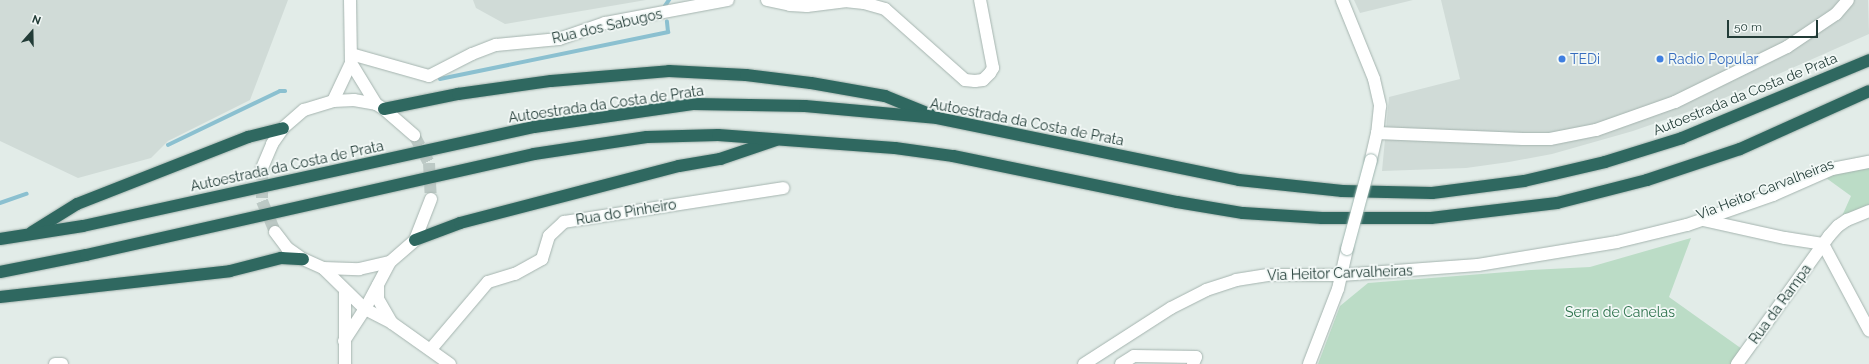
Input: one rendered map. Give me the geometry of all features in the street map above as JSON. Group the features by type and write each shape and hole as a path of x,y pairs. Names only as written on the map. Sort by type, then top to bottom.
{"highway":[{"name":"Autoestrada da Costa de Prata","path":"0,239 83,226 534,127 694,104 804,106 937,118 1239,180 1342,191 1432,193 1524,181 1605,162 1682,138 1869,60"},
{"path":"380,106 551,80 669,71 746,75 885,96 937,118"},
{"path":"0,272 86,255 534,154 647,137 718,135 782,138 895,148 953,156 1177,202 1243,213 1322,218 1431,218 1557,203 1647,180 1740,148 1869,91"},
{"path":"28,234 77,204 248,137 283,128"},
{"path":"415,240 460,222 679,166 720,159 782,138"},
{"path":"0,296 230,270 281,258 303,259"}],"main road":[{"path":"333,100 351,58 350,0"},
{"name":"Rua dos Sabugos","path":"351,58 429,76 472,54 496,45 559,39 605,23 728,0"},
{"path":"767,0 790,5 807,6 845,1 864,3 885,9 964,80 975,81 983,80 993,68 980,0"},
{"path":"1309,364 1338,289 1371,160 1377,133 1380,106 1374,79 1342,0"},
{"path":"1377,133 1550,139 1596,130 1675,102 1787,46 1836,14 1848,0"},
{"path":"351,58 380,106 414,135"},
{"path":"262,168 272,144 283,128 304,110 333,100 354,100 380,106"},
{"name":"Via Heitor Carvalheiras","path":"1617,242 1738,202 1818,167 1838,161 1869,156"},
{"name":"Via Heitor Carvalheiras","path":"1084,364 1171,308 1206,290 1236,280 1268,275 1341,275 1478,264 1617,242 1660,233 1703,220 1773,195 1832,169 1869,162"},
{"name":"Rua do Pinheiro","path":"431,349 488,282 515,274 542,259 549,236 564,222 783,188"},
{"path":"344,341 365,309 390,262 415,240 431,199"},
{"name":"Rua da Rampa","path":"1737,364 1823,244 1838,226 1869,211"},
{"path":"1703,220 1785,238 1823,244 1869,330"},
{"path":"275,232 287,248 303,259 323,268 359,269 390,262"},
{"path":"323,268 345,292 365,309 392,323 431,349 450,364"},
{"path":"378,284 378,299 392,323"},
{"path":"345,292 345,364"},
{"path":"1121,364 1134,356 1196,357 1193,364"},
{"path":"55,364 62,364"}],"shaded area":[{"path":"0,0 288,0 250,100 168,141 151,158 78,178 0,141"},
{"path":"473,0 646,0 505,24 476,8"},
{"path":"1354,0 1413,0 1360,13"},
{"path":"1441,0 1868,0 1869,34 1713,103 1633,131 1552,154 1466,168 1382,171 1389,97 1460,79"}],"green space":[{"path":"1869,166 1869,206 1842,216 1851,196 1822,175"},
{"name":"Serra de Canelas","path":"1691,238 1669,297 1742,349 1731,364 1318,364 1340,306 1368,283 1531,270 1590,267"}],"waterway":[{"path":"665,6 669,0"},
{"path":"440,79 668,32 667,22"},
{"path":"168,145 280,91 285,91"},
{"path":"0,203 26,194"}],"tunnel":[{"path":"414,135 429,163 431,199"},
{"path":"262,168 262,201 275,232"}],"place":[{"name":"TEDi","path":"1562,59"},
{"name":"Radio Popular","path":"1660,59"}]}
